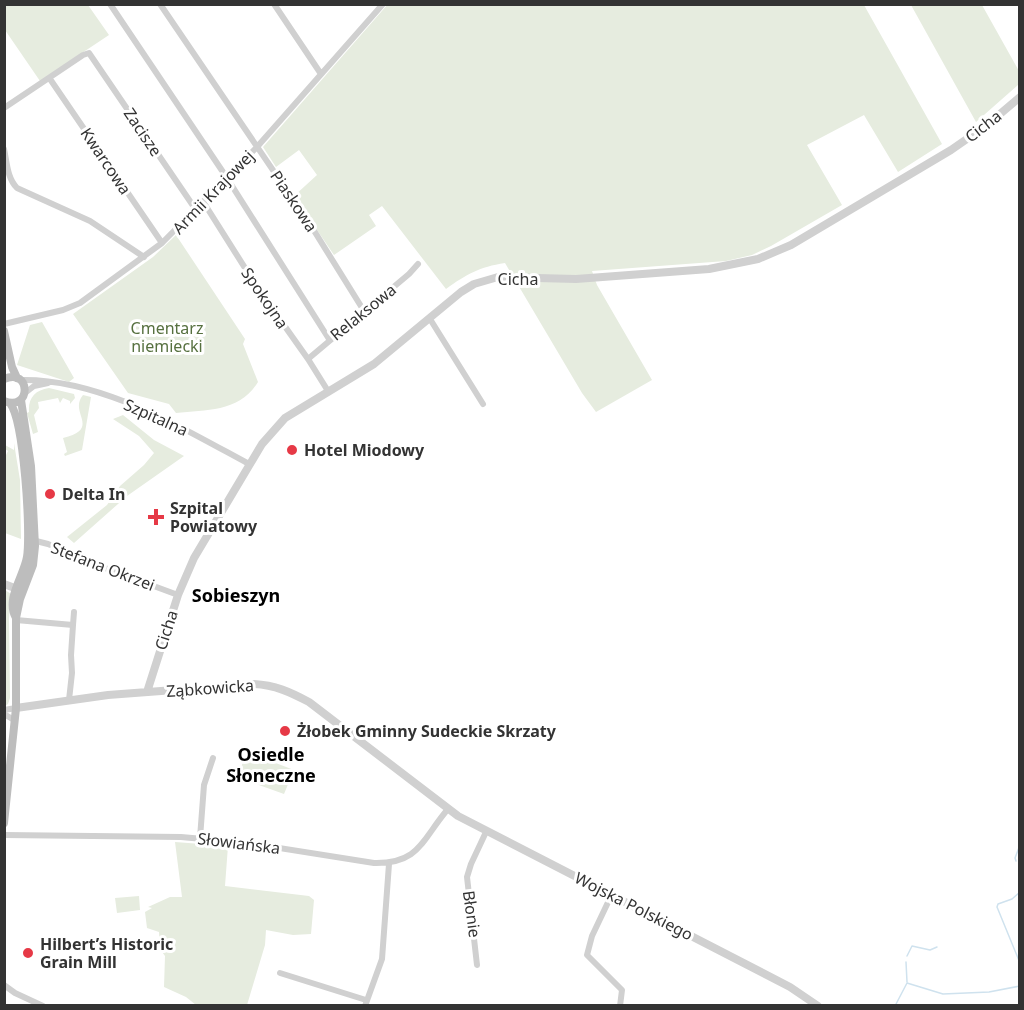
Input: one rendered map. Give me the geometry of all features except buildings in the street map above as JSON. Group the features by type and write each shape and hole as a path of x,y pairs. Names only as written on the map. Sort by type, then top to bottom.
{"main road":[{"path":"4,331 10,378 24,386 23,396 31,466 29,495"},
{"path":"4,823 16,708 16,619 19,590 32,540 29,495 17,415 8,402 23,396"}],"street":[{"path":"110,4 227,178 329,339"},
{"name":"Piaskowa","path":"160,4 364,310"},
{"path":"274,4 321,74"},
{"name":"Armii Krajowej","path":"4,324 70,308 162,243 257,147 383,4"},
{"name":"Zacisze","path":"50,79 89,53 196,210"},
{"path":"4,108 50,79"},
{"name":"Kwarcowa","path":"50,79 162,243"},
{"name":"Cicha","path":"147,692 178,595 194,558 262,444 285,417 374,364 467,288 498,277 551,280 587,278 728,267 758,259 791,245 944,154 987,124 1020,97"},
{"path":"4,149 9,173 17,188 90,221 144,257"},
{"name":"Spokojna","path":"204,203 257,287 328,391"},
{"name":"Relaksowa","path":"308,359 418,264"},
{"path":"430,319 483,404"},
{"name":"Szpitalna","path":"10,378 43,380 96,392 168,420 249,464"},
{"name":"Szpitalna","path":"23,396 34,386 57,383"},
{"name":"Stefana Okrzei","path":"32,540 178,595"},
{"path":"4,584 19,590"},
{"path":"69,700 74,612"},
{"path":"16,619 73,625"},
{"name":"Ząbkowicka","path":"4,712 69,700 269,684 284,688 309,702 448,809"},
{"path":"4,712 14,720"},
{"path":"200,838 204,785 213,758"},
{"path":"280,973 365,1003 382,959 389,864 404,859 417,850 448,809"},
{"name":"Wojska Polskiego","path":"448,809 486,832 790,987 818,1005"},
{"name":"Błonie","path":"477,964 467,877 486,832"},
{"name":"Słowiańska","path":"4,835 200,838 389,864"},
{"path":"611,896 592,936 587,955 622,990 620,1005"},
{"path":"4,985 15,993 43,1005"}],"green space":[{"path":"388,4 864,5 942,144 898,172 864,115 807,145 842,205 771,246 752,255 726,261 592,271 597,285 652,380 596,412 582,393 505,263 474,272 446,289 382,206 369,215 376,226 334,255 294,196 317,175 299,150 276,167 263,147"},
{"path":"4,5 88,5 109,35 40,81 5,30"},
{"path":"911,5 982,5 1019,71 1019,84 976,122"},
{"name":"Cmentarz niemiecki","path":"176,235 245,339 243,344 258,382 242,399 222,408 176,413 169,404 128,393 73,314 153,257"},
{"path":"42,322 74,378 69,382 17,365 30,325"},
{"path":"49,388 74,394 75,398 70,404 70,401 63,398 60,403 58,398 38,402 39,408 34,415 38,432 33,434 27,413 31,399 36,393"},
{"path":"83,395 91,397 82,450 65,456 67,452 63,438 74,434 83,425 79,402"},
{"path":"123,415 154,440 184,456 127,496 74,543 67,537 107,505 120,486 154,453 139,436 113,419"},
{"path":"14,443 20,480 21,539 5,533 4,459 8,451 5,445 14,450"},
{"path":"5,590 11,594 10,698 5,706"},
{"path":"247,752 294,770 284,794 237,777"},
{"path":"175,842 228,846 225,886 309,896 314,900 311,934 293,935 266,930 265,945 247,1005 196,1005 186,997 164,987 165,956 160,949 159,932 147,928 145,912 152,908 148,907 170,897 182,897"},
{"path":"139,896 140,910 117,913 115,898"}],"waterway":[{"path":"1016,861 1020,845"},
{"path":"1020,892 1012,899 998,904 997,907 1020,963"},
{"path":"907,956 912,946 930,950 937,947"},
{"path":"906,962 907,982"},
{"path":"895,1006 907,983 943,994 989,992 1020,986"}],"place":[{"name":"Hotel Miodowy","path":"292,450"},
{"name":"Delta In","path":"50,494"},
{"name":"Szpital Powiatowy","path":"156,517"},
{"name":"Żłobek Gminny Sudeckie Skrzaty","path":"285,731"},
{"name":"Hilbert’s Historic Grain Mill","path":"28,953"}],"district":[{"name":"Sobieszyn","path":"236,596"},
{"name":"Osiedle Słoneczne","path":"271,765"}]}
